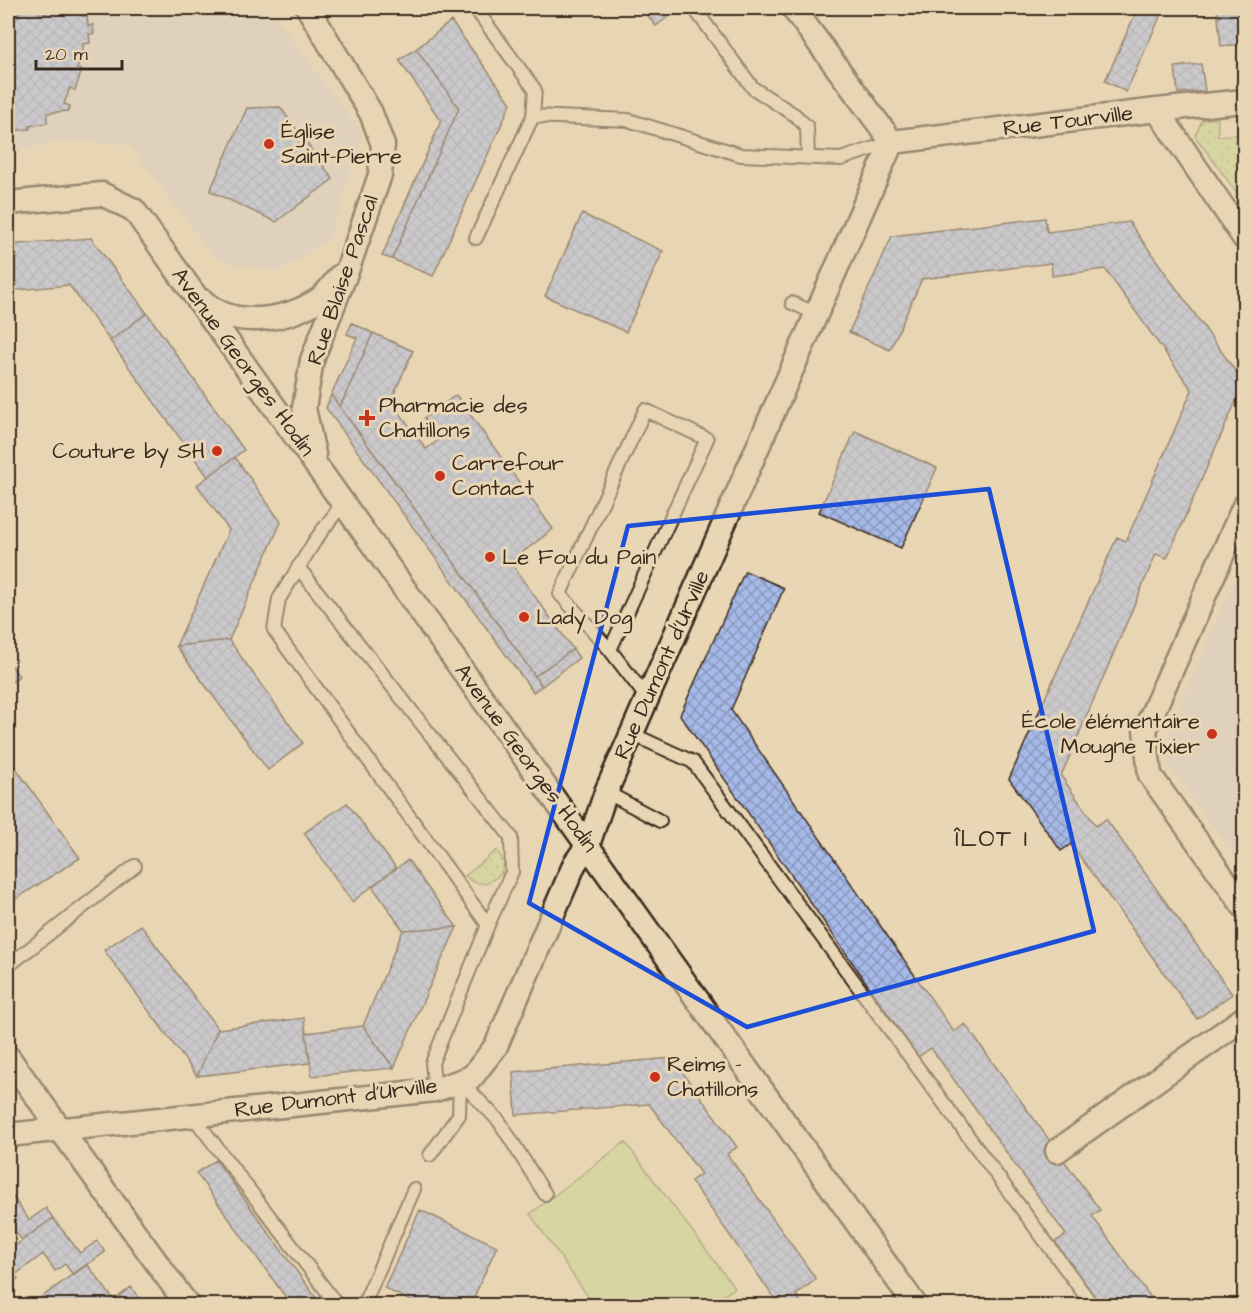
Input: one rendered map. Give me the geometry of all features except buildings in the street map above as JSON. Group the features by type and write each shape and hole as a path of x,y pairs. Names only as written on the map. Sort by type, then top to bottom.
{"street":[{"name":"Rue Blaise Pascal","path":"308,8 371,113 383,145 380,175 348,268 312,360 304,408 316,464"},
{"path":"793,8 892,142"},
{"name":"Rue Tourville","path":"892,142 1245,101"},
{"path":"1157,110 1245,238"},
{"name":"Rue Dumont d'Urville","path":"8,1135 435,1090 472,1077 496,1046 575,863 588,845 606,792 892,142"},
{"name":"Avenue Georges Hodin","path":"8,203 102,194 134,210 916,1305"},
{"path":"191,289 212,309 238,318 264,319 293,313 319,299 348,268"},
{"path":"1245,506 1145,730 1150,775 1245,907"},
{"path":"1058,1151 1245,1017"},
{"path":"8,1056 188,1305"}],"lane":[{"path":"475,8 535,90 533,116 476,238"},
{"path":"694,8 753,88 795,115 807,127 808,158"},
{"path":"533,116 628,120 741,155 841,159 892,142"},
{"path":"792,303 817,314"},
{"path":"610,650 707,439 645,410 560,594 610,650 647,698"},
{"path":"343,502 316,539 279,599 274,630 488,925"},
{"path":"298,567 511,837 512,872 432,1064 435,1090"},
{"path":"632,734 693,762 1093,1305"},
{"path":"606,792 660,821"},
{"path":"8,966 135,866"},
{"path":"430,1155 459,1115 460,1081"},
{"path":"460,1081 499,1121 545,1194"},
{"name":"Rue Dumont d'Urville","path":"192,1115 338,1305"},
{"path":"363,1305 414,1189"}],"highlighted area":[{"path":"989,489 1094,931 747,1027 529,903 628,526"}],"shaded area":[{"path":"8,8 268,8 363,134 329,240 276,273 215,259 129,145 66,141 8,151"},
{"name":"École élémentaire Mougne Tixier","path":"1244,559 1244,870 1170,767 1166,749 1173,720"}],"green space":[{"path":"1218,118 1218,136 1244,134 1244,203 1195,136 1202,120"},
{"path":"497,850 504,863 501,874 486,884 473,882 465,876"},
{"path":"625,1142 735,1288 709,1305 594,1305 530,1214"}],"place":[{"name":"Église Saint-Pierre","path":"269,144"},
{"name":"Pharmacie des Chatillons","path":"367,418"},
{"name":"Couture by SH","path":"217,451"},
{"name":"Carrefour Contact","path":"440,476"},
{"name":"Le Fou du Pain","path":"490,557"},
{"name":"Lady Dog","path":"524,617"},
{"name":"École élémentaire Mougne Tixier","path":"1212,734"},
{"name":"Reims - Chatillons","path":"655,1077"}],"district":[{"name":"ÎLOT I","path":"992,839"}]}
